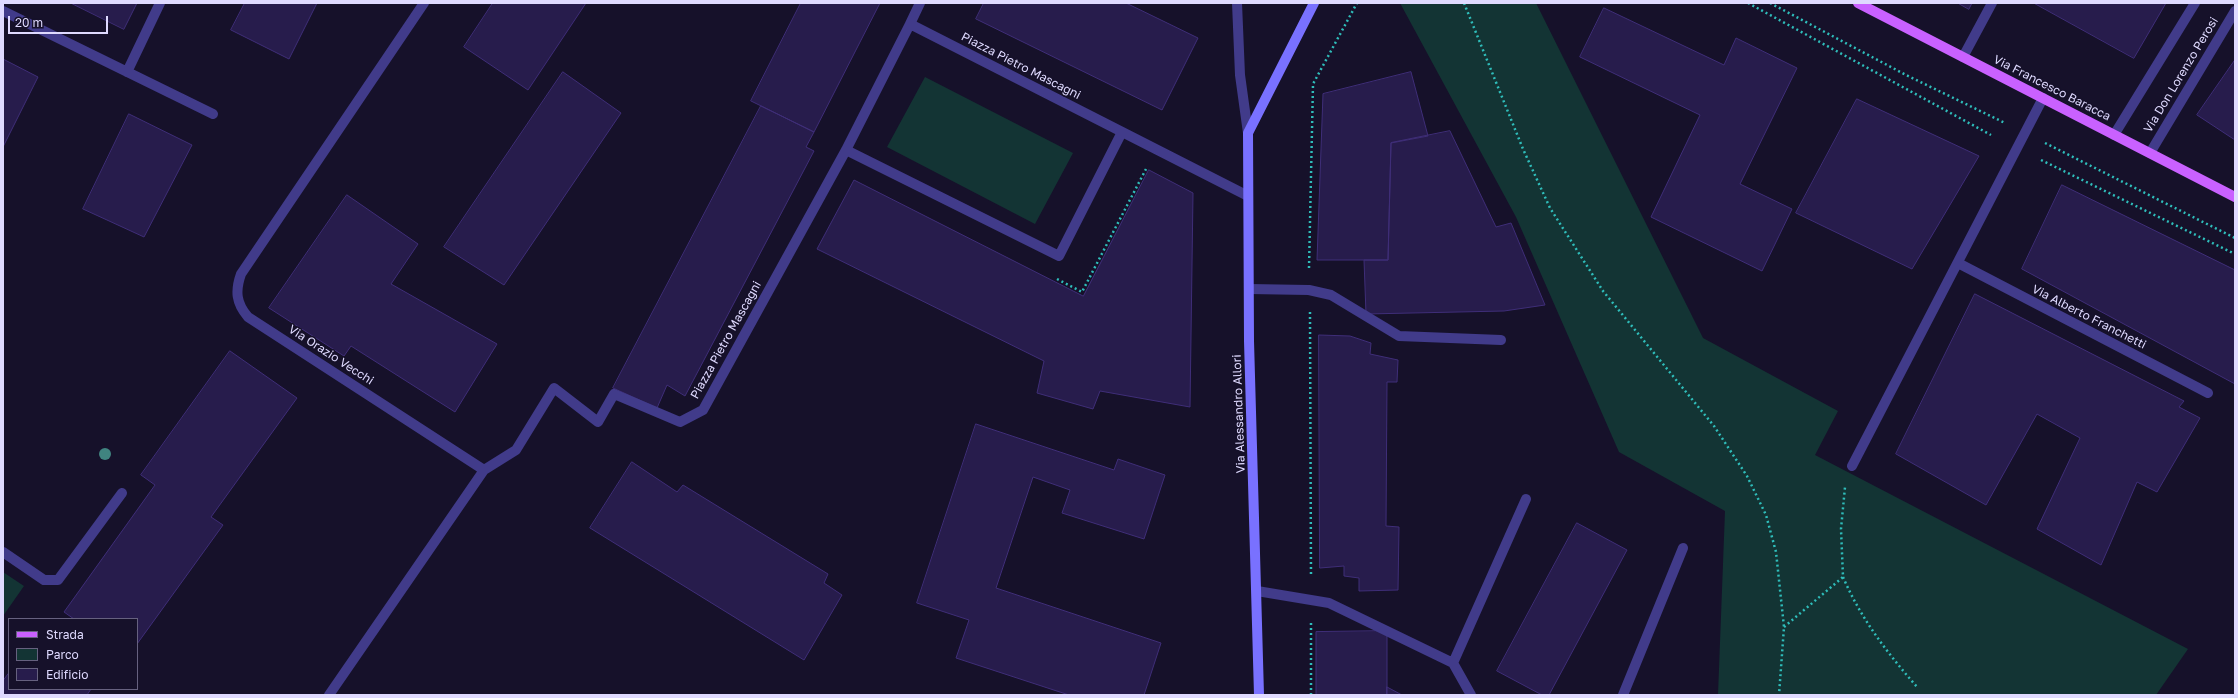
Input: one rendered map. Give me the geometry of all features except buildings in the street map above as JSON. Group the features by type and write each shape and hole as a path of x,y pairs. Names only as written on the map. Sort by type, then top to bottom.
{"main road":[{"name":"Via Francesco Baracca","path":"1858,3 2235,197"}],"street":[{"path":"127,72 160,3"},
{"name":"Via Orazio Vecchi","path":"424,3 241,274 237,294 241,308 248,317 484,470"},
{"name":"Piazza Pietro Mascagni","path":"484,470 516,450 554,388 598,422 614,394 680,422 703,410 846,150 920,3"},
{"name":"Via Alessandro Allori","path":"1237,3 1240,75 1248,133 1249,289 1259,695"},
{"name":"Via Alessandro Allori","path":"1248,133 1314,3"},
{"path":"1963,57 1992,3"},
{"path":"2114,135 2195,3"},
{"path":"3,11 213,114"},
{"name":"Via Don Lorenzo Perosi","path":"2150,153 2235,11"},
{"name":"Piazza Pietro Mascagni","path":"910,24 1248,196"},
{"path":"1852,466 2043,98"},
{"path":"846,150 1059,256 1122,132"},
{"name":"Via Alberto Franchetti","path":"1958,263 2208,393"},
{"path":"1249,289 1309,290 1331,295 1399,336 1500,340"},
{"path":"329,695 484,470"},
{"path":"3,552 44,580 58,580 122,493"},
{"path":"1453,663 1526,499"},
{"path":"1623,695 1683,548"},
{"path":"1257,591 1329,603 1453,663 1471,695"}],"path":[{"path":"1311,695 1309,290 1313,84 1357,3"},
{"path":"1464,3 1523,150 1550,208 1603,291 1714,426 1747,476 1766,515 1776,552 1784,627 1778,695"},
{"path":"1748,3 1991,135"},
{"path":"1770,3 1906,75 1999,120"},
{"path":"2048,144 2235,238"},
{"path":"2041,160 2235,254"},
{"path":"1852,466 1846,477 1841,528 1843,577 1869,626 1890,656 1918,688"},
{"path":"1784,627 1843,577"}],"green space":[{"path":"1400,3 1536,3 1703,338 1838,411 1815,455 2188,649 2156,695 1718,695 1725,511 1619,452 1516,217"},
{"path":"925,77 1073,153 1035,224 887,147"},
{"path":"3,572 24,586 3,616"}]}
